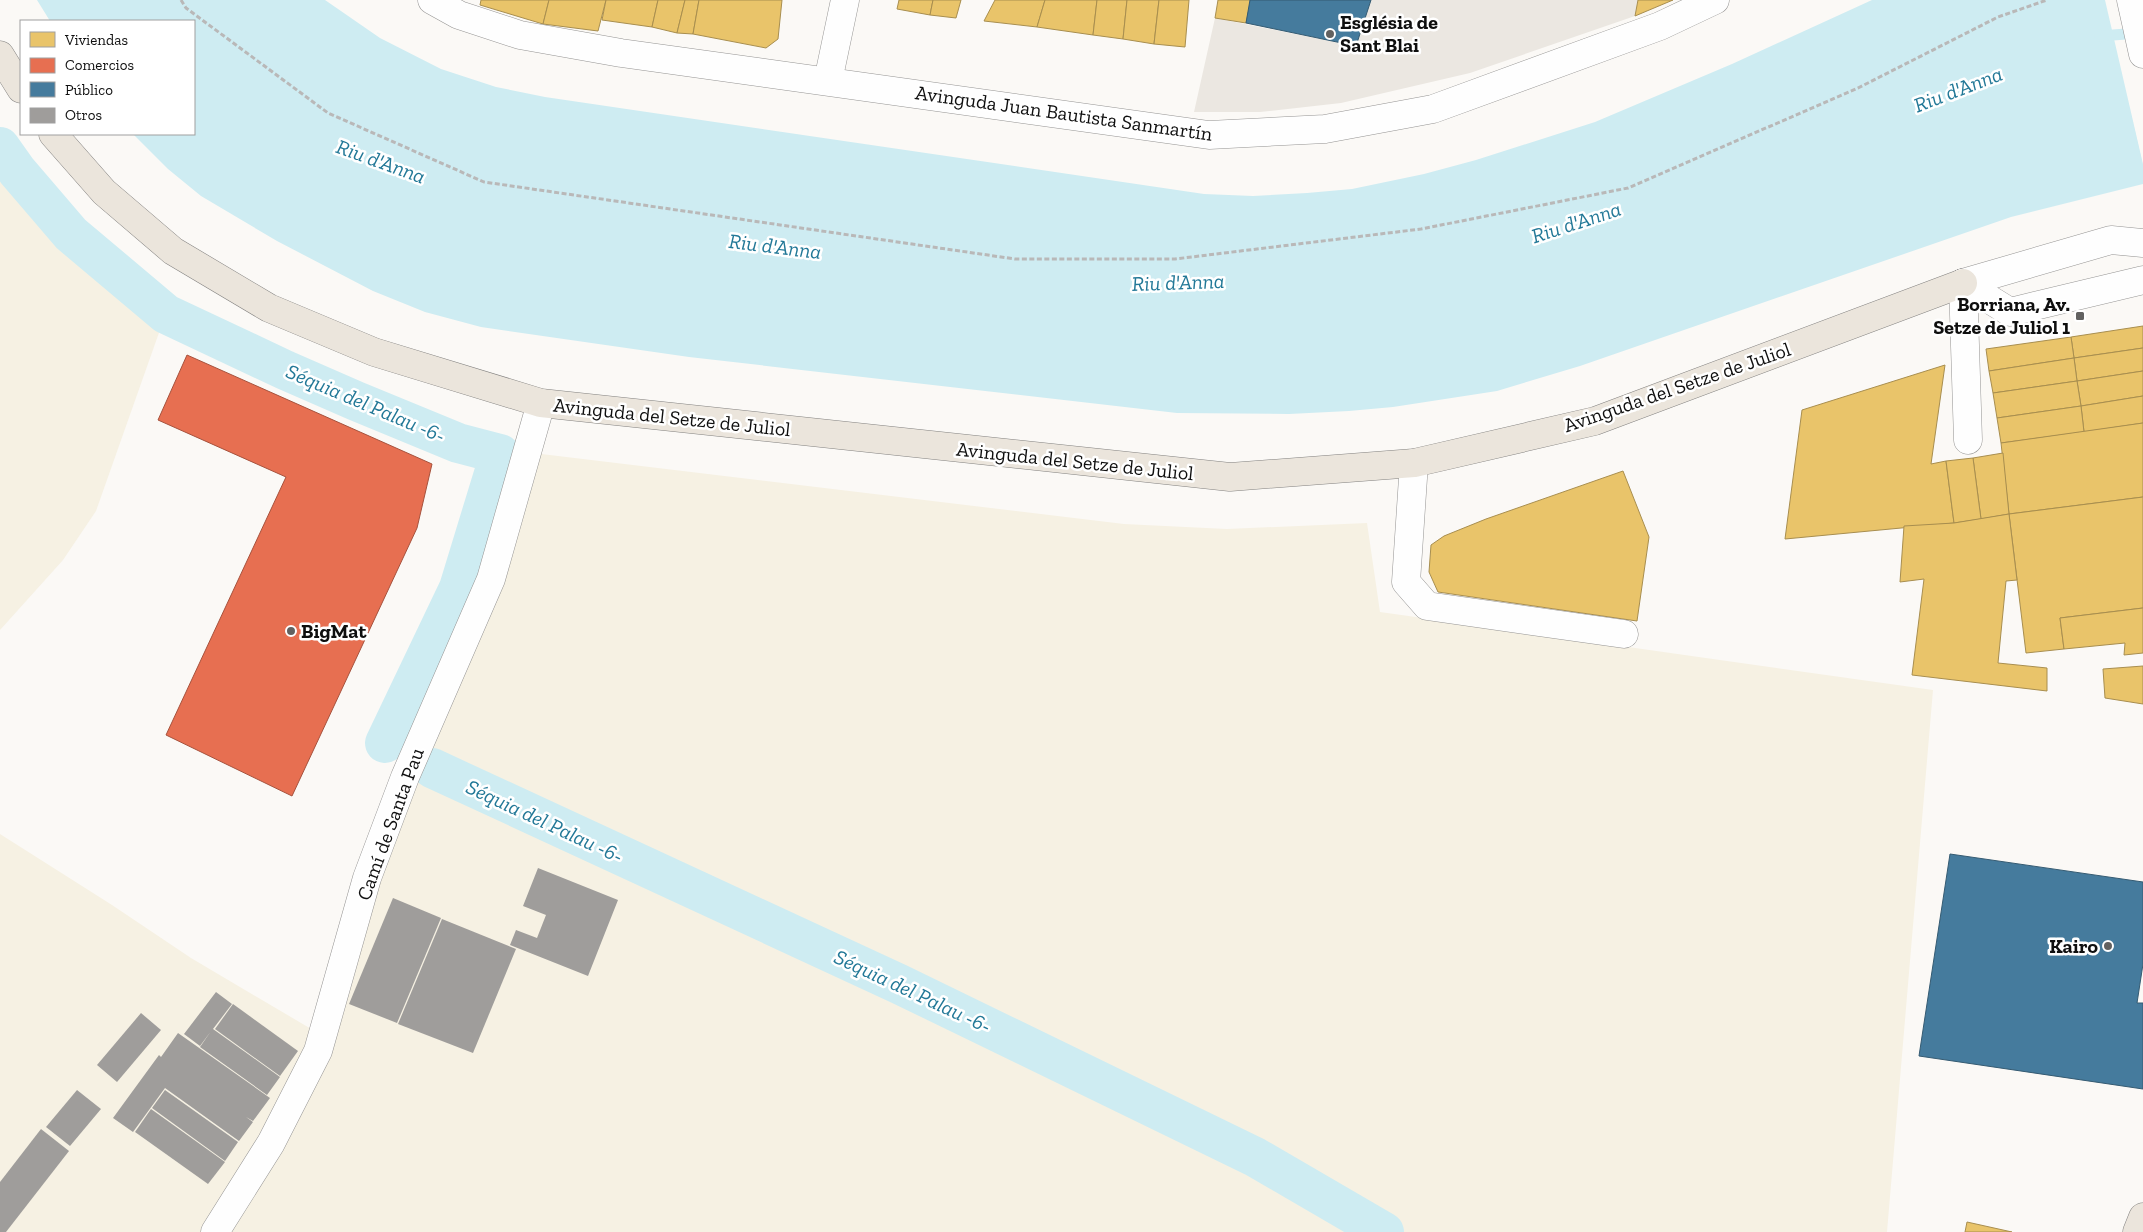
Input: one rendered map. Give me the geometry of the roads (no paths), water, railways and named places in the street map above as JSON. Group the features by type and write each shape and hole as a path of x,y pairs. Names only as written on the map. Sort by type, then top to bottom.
{"main road":[{"path":"0,55 20,87"},
{"name":"Avinguda del Setze de Juliol","path":"53,135 104,192 173,251 269,308 374,352 541,403 1230,477 1414,464 1596,421 1963,283"},
{"path":"2137,1232 2143,1217"}],"street":[{"name":"Avinguda Juan Bautista Sanmartín","path":"432,0 459,15 520,35 621,53 1209,136 1325,129 1433,109 1660,26 1715,0"},
{"path":"828,81 846,0"},
{"path":"2131,0 2143,54"},
{"name":"Avinguda del Setze de Juliol","path":"1963,283 2111,240 2143,243"},
{"path":"1963,283 2010,312 2143,280"},
{"path":"1963,283 1968,440"},
{"name":"Camí de Santa Pau","path":"215,1232 271,1143 318,1051 367,878 405,777 491,579 541,403"},
{"path":"1414,464 1406,582 1427,606 1624,634"}],"water":[{"path":"37,0 325,0 380,38 441,69 496,87 545,97 1204,194 1253,196 1352,189 1424,174 1476,160 1595,122 1732,64 1872,0 2105,0 2143,164 2143,184 2011,217 1580,366 1497,391 1393,407 1349,411 1289,414 1177,413 689,357 481,327 425,312 373,291 277,241 201,196 168,169 134,135 195,135 195,20 49,20"}],"waterway":[{"name":"Riu d'Anna","path":"2100,36 2139,33"},
{"name":"Séquia del Palau -6-","path":"0,147 17,171 71,234 166,314 356,401 458,443 500,454 459,588 385,743"},
{"name":"Séquia del Palau -6-","path":"432,768 899,984 1255,1157 1384,1232"}],"place":[{"name":"Església de Sant Blai","path":"1330,34"},
{"name":"Borriana, Av. Setze de Juliol 1","path":"2080,316"},
{"name":"BigMat","path":"291,631"},
{"name":"Kairo","path":"2108,946"}]}
